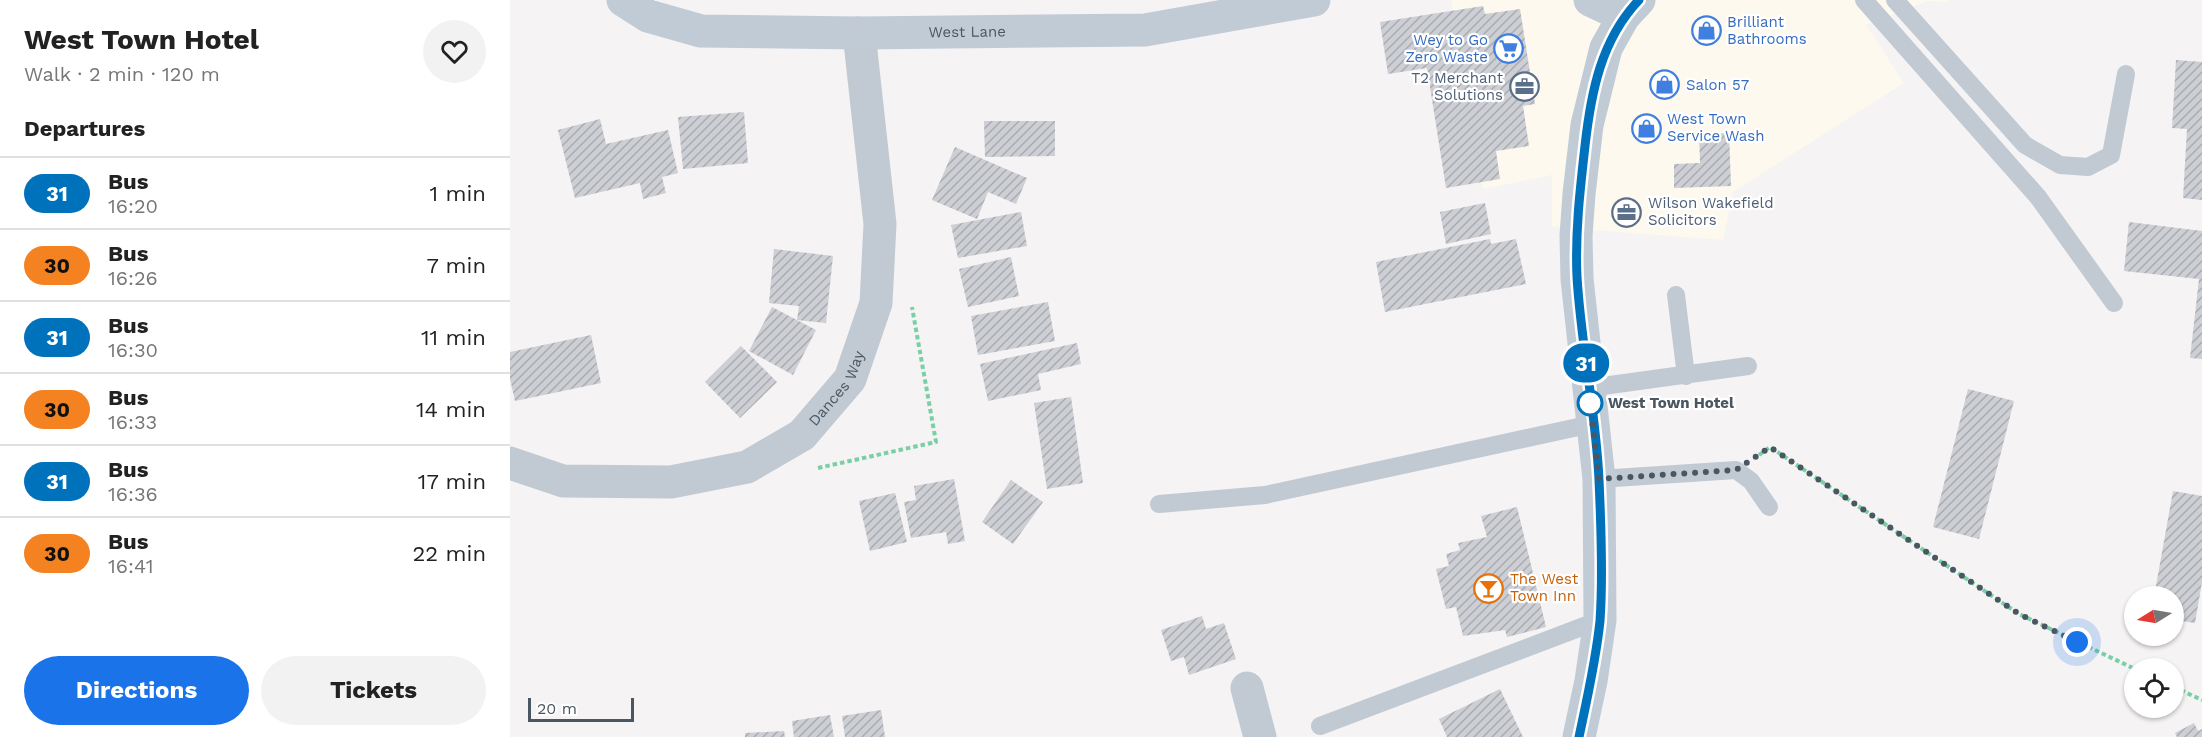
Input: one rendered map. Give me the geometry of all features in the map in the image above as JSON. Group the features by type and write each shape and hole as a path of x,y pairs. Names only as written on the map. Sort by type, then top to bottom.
{"street":[{"name":"West Lane","path":"623,0 648,16 700,31 859,33 1144,30 1211,8 1314,0"},
{"path":"1579,737 1591,681 1600,620 1599,479 1577,279 1576,236 1587,124 1595,83 1606,48 1631,8 1590,0"},
{"name":"Dances Way","path":"510,462 563,481 671,482 747,467 802,435 850,379 876,303 880,224 859,33"},
{"path":"1247,688 1260,737"}],"lane":[{"path":"1863,0 2038,197 2114,303"},
{"path":"1895,0 2025,145 2060,165 2088,167 2111,154 2126,74"},
{"path":"1677,295 1686,375"},
{"path":"1588,388 1748,366"},
{"path":"1159,504 1265,495 1593,424"},
{"path":"1599,479 1736,470 1751,481 1769,507"},
{"path":"1320,726 1600,620"}],"path":[{"path":"1736,470 1770,447 2019,614 2124,664"},
{"path":"2184,692 2202,700"}],"shaded area":[{"path":"1451,0 1948,0 1948,2 1927,1 1866,25 1904,83 1733,192 1723,240 1552,227 1552,175 1483,189"}],"building":[{"path":"1483,6 1485,14 1520,9 1535,104 1523,106 1529,146 1496,151 1500,179 1446,188 1427,68 1388,74 1380,22"},
{"path":"2176,60 2202,62 2202,200 2183,198 2187,129 2172,128"},
{"path":"744,112 748,163 683,169 678,117"},
{"path":"600,119 606,144 668,130 678,173 662,177 666,193 643,199 640,183 575,198 558,130"},
{"path":"984,121 1055,121 1055,156 985,157"},
{"path":"1729,133 1731,186 1674,188 1674,164 1700,163 1699,134"},
{"path":"955,147 1027,178 1016,204 988,192 977,219 932,200"},
{"path":"1485,203 1491,234 1446,244 1440,212"},
{"path":"1021,212 1027,246 958,258 951,225"},
{"path":"2129,222 2202,231 2202,359 2190,358 2199,279 2124,271"},
{"path":"1490,239 1491,244 1516,239 1526,284 1385,312 1376,262"},
{"path":"774,249 833,256 826,323 797,320 799,306 769,303"},
{"path":"1011,257 1019,296 968,307 959,269"},
{"path":"1048,302 1055,341 978,355 971,316"},
{"path":"772,307 816,330 793,375 749,351"},
{"path":"591,335 601,383 515,401 510,379 510,352"},
{"path":"1077,343 1081,364 1038,374 1041,390 988,401 980,364"},
{"path":"741,346 777,382 740,418 705,382"},
{"path":"1968,389 2014,401 1979,539 1933,527"},
{"path":"1071,397 1083,483 1047,489 1034,403"},
{"path":"954,479 965,541 948,544 946,532 911,538 904,502 916,500 914,486"},
{"path":"1011,480 1043,502 1013,544 982,522"},
{"path":"2173,491 2202,496 2202,582 2195,623 2184,621 2184,586 2156,586"},
{"path":"895,493 907,542 870,551 859,501"},
{"name":"The West Town Inn","path":"1517,507 1546,627 1507,637 1505,630 1463,636 1456,607 1446,609 1436,569 1449,566 1446,554 1460,550 1458,543 1487,537 1481,516"},
{"path":"1202,616 1206,629 1224,623 1236,659 1189,675 1184,657 1171,661 1161,630"},
{"path":"1500,689 1523,737 1447,737 1439,719"},
{"path":"881,710 885,737 845,737 842,716"},
{"path":"830,715 834,737 794,737 792,721"},
{"path":"2194,723 2198,731 2202,729 2202,737 2177,737 2175,733"},
{"path":"784,731 785,737 745,737 745,733"}],"bus line":[{"name":"31","path":"1579,737 1591,681 1600,620 1599,479 1577,279 1576,236 1579,194 1587,124 1600,66 1606,48 1624,16 1639,0"}],"place":[{"name":"Brilliant Bathrooms","path":"1706,31"},
{"name":"Wey to Go Zero Waste","path":"1509,49"},
{"name":"Salon 57","path":"1665,85"},
{"name":"T2 Merchant Solutions","path":"1524,87"},
{"name":"West Town Service Wash","path":"1646,128"},
{"name":"Wilson Wakefield Solicitors","path":"1627,212"},
{"name":"West Town Hotel","path":"1590,403"},
{"name":"The West Town Inn","path":"1489,588"}],"route":[{"path":"1590,403 1599,479 1736,470 1770,447 2019,614 2077,642"}]}
